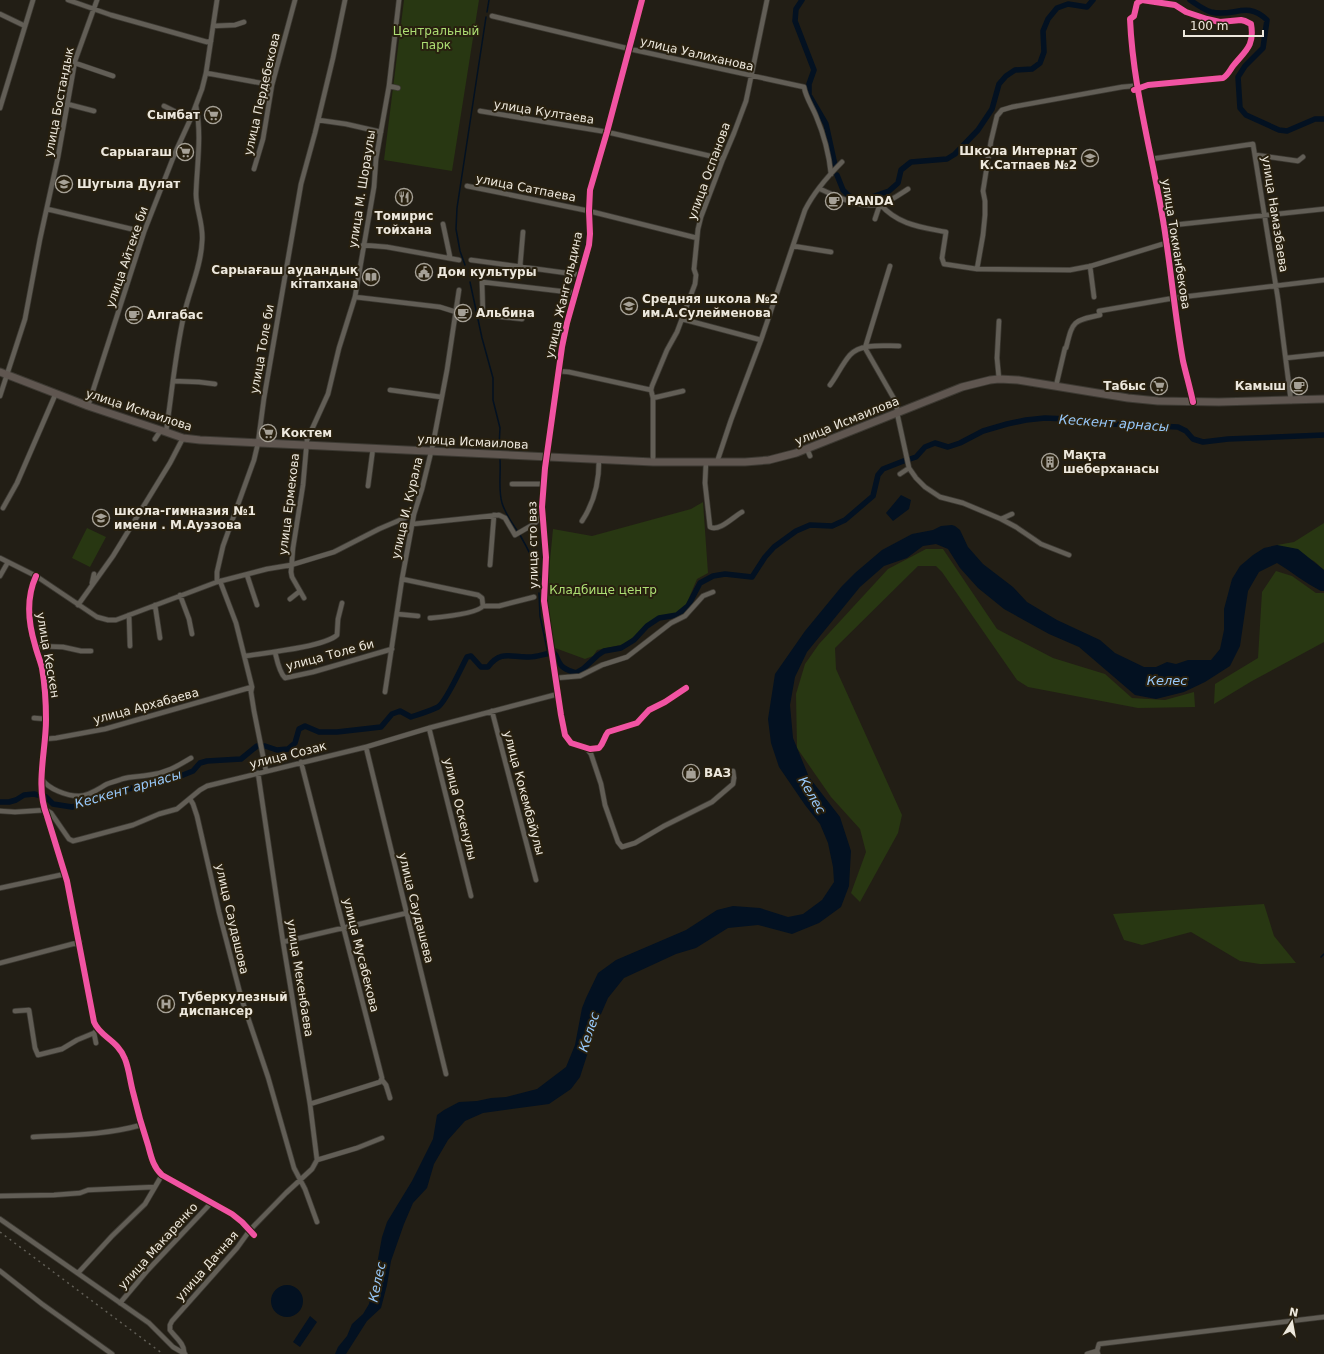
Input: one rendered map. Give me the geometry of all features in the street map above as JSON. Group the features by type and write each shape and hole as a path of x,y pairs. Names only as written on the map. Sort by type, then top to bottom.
{"main road":[{"name":"улица Исмаилова","path":"0,372 88,406 183,438 653,462 745,462 769,460 808,453 897,413 962,387 999,379 1018,380 1128,398 1158,401 1291,401 1324,399"}],"street":[{"path":"0,108 33,0"},
{"path":"68,0 93,10 166,31 206,42 211,41"},
{"name":"улица Бостандык","path":"0,396 25,319 74,63 97,0"},
{"name":"улица Айтеке би","path":"88,406 144,232 175,153 196,106 206,73 217,0"},
{"name":"улица Пердебекова","path":"254,169 263,139 272,86 295,0"},
{"name":"улица Толе би","path":"266,771 253,705 251,692 252,687 245,656 236,623 218,581 218,566 222,546 254,460 258,443 264,398 301,184 339,34 345,0"},
{"name":"улица М. Шораулы","path":"307,445 308,436 330,389 339,348 355,297 374,187 376,159 390,86 399,0"},
{"name":"улица Жангельдина","path":"546,457 558,371 567,323 581,275 590,234 590,190 630,49 642,0"},
{"name":"улица Оспанова","path":"651,390 667,350 677,332 695,284 696,275 694,269 697,238 702,218 741,114 752,76 767,0"},
{"name":"улица Токманбекова","path":"977,268 985,215 983,191 989,150 995,122 997,116 1002,110 1122,87 1133,86 1136,89 1148,85 1223,78 1232,66 1246,52 1250,44 1252,29 1251,24 1241,20 1220,22 1196,16 1175,5 1142,0 1138,1 1134,16 1130,20 1132,58 1136,89 1152,159 1164,226 1183,361 1192,402"},
{"path":"0,14 25,26"},
{"name":"улица Уалиханова","path":"492,16 804,88 826,145 831,174"},
{"path":"213,26 235,25 244,22"},
{"path":"74,63 113,76"},
{"path":"206,73 272,86"},
{"path":"390,86 398,88"},
{"path":"67,104 94,111"},
{"path":"164,106 178,114 191,118"},
{"path":"154,440 164,431 184,316 201,255 202,231 196,194 200,137 196,106"},
{"name":"улица Култаева","path":"480,111 607,132 723,159"},
{"path":"318,120 346,124 382,132"},
{"name":"улица Намазбаева","path":"1152,159 1253,144 1256,155 1276,287 1291,401"},
{"path":"1256,155 1298,161 1303,158"},
{"path":"717,462 761,340 805,210 820,188 842,162"},
{"name":"улица Сатпаева","path":"467,186 589,211 697,238"},
{"path":"820,188 855,204 880,204 908,189"},
{"path":"880,204 886,212 906,223 946,232 942,258 944,264 977,268 1070,270 1090,266 1166,243"},
{"path":"875,219 880,204"},
{"path":"47,209 144,232"},
{"path":"1164,226 1324,209"},
{"path":"443,224 450,257"},
{"path":"520,267 523,232"},
{"path":"363,245 387,247 450,257 459,260"},
{"path":"793,246 831,252"},
{"path":"471,260 581,275"},
{"path":"890,266 865,348 897,404 897,413 909,468 916,478 935,494 949,500 963,503 1001,519 1041,544 1069,554"},
{"path":"1090,266 1094,298"},
{"name":"улица Намазбаева","path":"1056,386 1071,328 1081,319 1100,315 1099,310 1174,298 1273,286 1276,287 1324,280"},
{"path":"522,319 483,315 482,282 576,293"},
{"name":"улица И. Курала","path":"385,692 402,578 414,514 422,489 441,397 459,290"},
{"path":"355,297 440,307 456,312"},
{"path":"682,319 761,340"},
{"path":"999,321 997,358 999,379"},
{"path":"830,385 850,355 859,349 872,346 899,346"},
{"path":"1286,358 1324,354"},
{"path":"558,371 570,372 651,390 653,398 653,462"},
{"path":"173,381 215,384"},
{"path":"390,390 441,397"},
{"path":"653,398 683,391"},
{"path":"3,508 17,483 56,393"},
{"path":"78,605 113,556 170,463 183,438"},
{"name":"улица Ермекова","path":"291,565 303,485 307,445"},
{"path":"368,486 373,448"},
{"name":"улица сто ваз","path":"546,457 542,516 546,557 544,607 552,648 552,657 565,735 572,743 587,749"},
{"path":"582,521 589,511 592,501 598,479 599,460"},
{"path":"706,462 704,502 710,527 712,529 720,527 742,512"},
{"path":"900,474 909,468"},
{"path":"512,484 543,484"},
{"name":"улица Ермекова","path":"0,558 36,576 97,617 108,620 120,619 129,614 218,581 267,569 291,565 334,552 379,529 414,514"},
{"path":"413,524 499,514 505,518 515,535 534,524 542,516"},
{"path":"1001,519 1012,514"},
{"path":"490,565 494,515"},
{"path":"0,576 8,562"},
{"path":"291,565 291,574 304,598"},
{"path":"91,585 94,574"},
{"path":"247,575 257,605"},
{"name":"улица Кескен","path":"36,576 31,587 29,602 31,629 42,668 44,685 46,719 42,800 65,874 80,942 94,1022 98,1030"},
{"path":"402,578 478,595 482,598 483,606"},
{"path":"290,599 300,592"},
{"path":"556,678 580,676 606,663 628,657 671,624 685,616 703,596 713,592"},
{"path":"180,596 189,619 192,634"},
{"path":"430,618 444,617 478,610 483,606 499,606 534,597"},
{"path":"275,652 316,644 335,638 337,636 338,619 342,603"},
{"path":"154,605 160,638"},
{"path":"129,614 130,646"},
{"path":"397,614 418,616"},
{"path":"332,615 338,619"},
{"path":"35,646 63,647 81,651 91,651"},
{"name":"улица Толе би","path":"245,656 275,652 283,677 285,678 313,672 392,649"},
{"name":"улица Архабаева","path":"45,739 105,729 252,687"},
{"path":"587,749 599,748 603,744 605,735 608,732 637,723 648,710 665,702 686,688"},
{"name":"улица Созак","path":"44,810 51,813 69,838 74,842 133,825 177,808 207,786 366,747 429,728 558,694"},
{"name":"улица Кокембайулы","path":"492,712 536,880"},
{"path":"34,718 46,719"},
{"name":"улица Оскенулы","path":"429,728 470,896"},
{"name":"улица Саудашева","path":"366,747 446,1074"},
{"path":"587,749 591,754 602,784 605,805 618,842 622,847 635,843 664,826 712,802 733,784 733,771"},
{"path":"42,778 45,783 54,789 72,795 82,796 126,778 148,776 171,770 191,758"},
{"name":"улица Мусабекова","path":"301,762 382,1075 382,1080 386,1085 390,1098"},
{"name":"улица Мекенбаева","path":"258,773 283,942 310,1104 317,1160"},
{"name":"улица Саудашова","path":"190,799 197,816 219,912 241,997 270,1085 294,1168 305,1190 317,1222"},
{"path":"0,811 15,812 44,810"},
{"path":"0,888 65,874"},
{"path":"283,942 407,913"},
{"path":"0,963 80,942"},
{"path":"15,1011 29,1010 33,1026 35,1048 38,1054 62,1049 98,1030 112,1040 125,1058 142,1125 155,1167 162,1175 232,1214 254,1235"},
{"path":"94,1033 96,1043"},
{"path":"310,1104 380,1082 382,1080"},
{"path":"33,1137 129,1129 142,1125"},
{"path":"300,1180 312,1169 317,1160 357,1148 382,1138"},
{"path":"78,1273 112,1236 145,1204 162,1175"},
{"name":"улица Дачная","path":"183,1353 185,1350 183,1345 170,1330 171,1323 238,1248 250,1230 300,1180"},
{"path":"0,1196 54,1195 80,1193 88,1190 154,1187"},
{"name":"улица Макаренко","path":"120,1303 147,1271 211,1202"},
{"path":"0,1219 150,1323 170,1344 183,1353"},
{"path":"0,1271 42,1304 112,1354"},
{"path":"1087,1354 1098,1352 1099,1344 1324,1317"}],"green space":[{"name":"Центральный парк","path":"404,0 479,0 452,171 384,160"},
{"name":"Кладбище центр","path":"703,502 708,573 697,579 686,605 676,614 657,617 625,644 597,650 593,656 585,659 555,648 547,604 553,529 592,536 691,509"},
{"path":"1324,523 1324,570 1314,561 1277,545 1294,542"},
{"path":"87,528 106,537 90,567 72,558"},
{"path":"926,549 943,549 997,629 1053,658 1105,674 1132,698 1165,700 1194,692 1195,707 1138,708 1028,687 1017,680 942,572 936,566 918,566 835,648 836,669 902,815 898,833 860,902 851,893 866,852 860,829 831,797 797,748 796,694 805,664 819,644 888,569"},
{"path":"1276,571 1292,576 1316,593 1324,593 1324,642 1252,681 1214,704 1215,684 1258,658 1262,592"},
{"path":"1264,904 1274,936 1296,963 1260,964 1240,961 1191,932 1142,945 1124,940 1113,914"}],"water":[{"path":"901,495 911,500 909,509 893,521 886,513"},
{"name":"Келес","path":"952,525 960,530 968,547 983,564 1013,587 1027,602 1057,620 1100,640 1115,653 1144,667 1156,667 1167,662 1176,664 1188,660 1211,660 1220,649 1224,630 1224,609 1232,579 1240,566 1264,548 1277,545 1298,549 1324,570 1324,591 1309,585 1277,563 1259,572 1248,591 1240,646 1230,666 1205,682 1184,692 1156,699 1135,695 1079,647 1049,634 1004,609 978,588 960,568 948,549 936,544 923,546 907,558 884,566 860,587 807,652 795,677 790,705 793,738 809,777 840,817 851,851 849,886 841,907 819,923 792,934 758,925 728,928 696,948 676,954 624,978 608,998 598,1021 580,1077 571,1089 549,1104 483,1113 465,1121 448,1140 434,1164 427,1188 413,1203 404,1224 391,1261 381,1308 367,1321 346,1354 335,1354 338,1347 347,1336 352,1324 363,1314 369,1304 382,1237 387,1222 412,1181 433,1139 437,1115 459,1102 506,1097 537,1089 566,1067 575,1045 582,1008 586,998 598,973 616,960 686,930 717,910 733,906 760,908 788,917 803,914 822,900 834,882 833,867 828,843 820,824 779,767 771,743 768,719 775,674 805,631 842,586 882,550 912,534 933,530 941,526"},
{"path":"284,1285 290,1285 300,1292 303,1301 302,1307 296,1314 290,1317 284,1317 274,1310 271,1304 271,1298 278,1288"},
{"path":"310,1316 317,1322 300,1347 293,1342"}],"waterway":[{"path":"487,12 489,0"},
{"path":"802,0 796,9 795,21 814,70 809,84 809,95 826,124 835,165"},
{"path":"837,175 843,190 849,196 863,200 889,191 898,183 901,170 911,162 947,159 955,154 978,130 992,109 999,84 1006,76 1015,70 1032,69 1040,63 1044,52 1043,31 1048,19 1057,8 1068,4 1087,7 1093,0"},
{"path":"1190,0 1211,12 1226,13 1246,10 1260,14 1267,20 1263,48 1245,66 1238,77 1240,108 1246,115 1279,130 1287,131 1315,119 1324,119"},
{"path":"465,265 460,251 456,229 457,208 486,17"},
{"path":"470,282 482,338 493,378 493,400 500,428 499,447"},
{"name":"Кескент арнасы","path":"910,459 916,457 925,447 935,443 948,447 960,443 983,431 1026,420 1045,418 1090,420 1112,424 1178,427 1186,431 1193,439 1203,442 1228,439 1324,435"},
{"path":"500,460 500,487 502,503 529,551 540,577"},
{"name":"Кескент арнасы","path":"0,802 9,802 24,795 34,794 46,797 53,804 72,807 90,802 113,792 157,783 183,775 193,771 200,763 207,761 241,759 257,746 265,746 277,750 288,749 295,743 299,729 305,726 319,732 337,732 381,727 392,714 400,711 411,717 438,707 449,692 467,657 471,656 481,667 488,667 493,661 502,656 532,657 554,653 562,666 576,673 604,651 621,648 634,640 647,626 659,618 677,615 688,606 700,583 713,576 725,574 752,577 765,557 774,547 796,531 810,525 832,526 845,520 873,496 878,475 883,469 906,460"},
{"path":"539,593 540,616 548,653"},
{"path":"1321,957 1324,954"}],"railway":[{"path":"0,1232 163,1354"}],"cycle path":[{"path":"642,0 590,190 589,245 567,323 562,347 545,468 542,507 546,557 544,601 561,715 565,735 571,743 590,749 599,748 608,732 637,723 649,710 665,702 686,688"},
{"path":"1134,90 1148,85 1223,78 1228,74 1248,48 1252,38 1251,24 1241,20 1220,22 1186,12 1175,5 1142,0 1137,3 1134,16 1130,19 1132,45 1135,71 1139,97 1160,200 1183,361 1193,402"},
{"path":"36,576 29,601 29,610 31,628 42,668 45,694 46,732 41,781 42,793 44,805 67,881 94,1022 100,1031 118,1047 125,1059 151,1157 159,1172 232,1214 254,1235"}],"place":[{"name":"Сымбат","path":"213,115"},
{"name":"Сарыагаш","path":"185,152"},
{"name":"Школа Интернат К.Сатпаев №2","path":"1090,158"},
{"name":"Шугыла Дулат","path":"64,184"},
{"name":"Томирис тойхана","path":"404,197"},
{"name":"PANDA","path":"834,201"},
{"name":"Дом культуры","path":"424,272"},
{"name":"Сарыағаш аудандық кітапхана","path":"371,277"},
{"name":"Средняя школа №2 им.А.Сулейменова","path":"629,306"},
{"name":"Альбина","path":"463,313"},
{"name":"Алгабас","path":"134,315"},
{"name":"Табыс","path":"1159,386"},
{"name":"Камыш","path":"1299,386"},
{"name":"Коктем","path":"268,433"},
{"name":"Мақта шеберханасы","path":"1050,462"},
{"name":"школа-гимназия №1 имени . М.Ауэзова","path":"101,518"},
{"name":"ВАЗ","path":"691,773"},
{"name":"Туберкулезный диспансер","path":"166,1004"}]}
